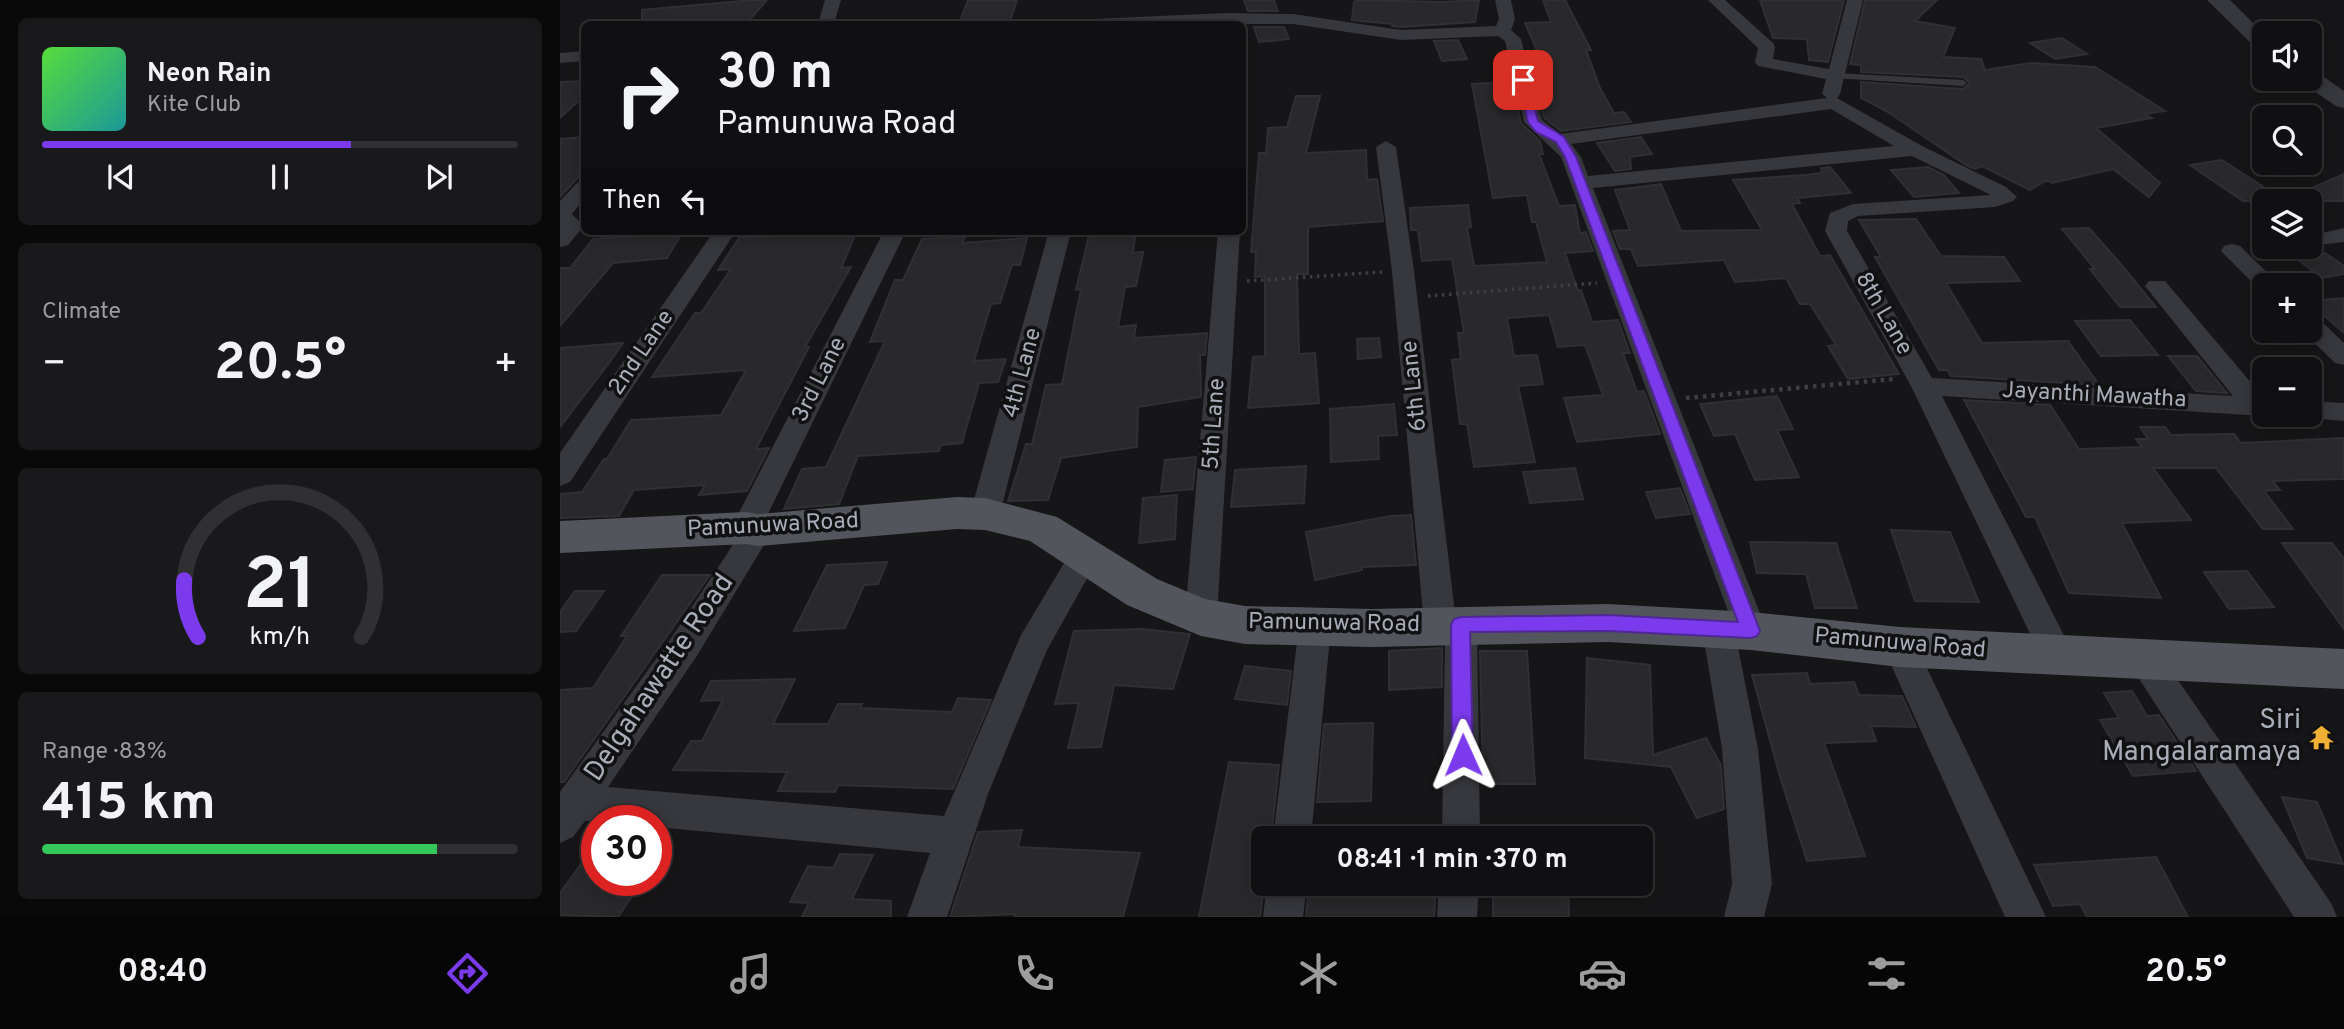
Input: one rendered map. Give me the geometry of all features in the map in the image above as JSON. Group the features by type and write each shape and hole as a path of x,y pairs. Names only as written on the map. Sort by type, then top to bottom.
{"main road":[{"name":"Pamunuwa Road","path":"560,537 752,529 957,513 985,514 1042,528 1142,592 1201,617 1245,625 1371,628 1608,623 1735,629 1900,647 2344,669"}],"street":[{"path":"827,21 833,0"},
{"path":"1201,18 1206,0"},
{"path":"1502,31 1507,19 1503,0"},
{"path":"1716,0 1767,47 1764,62 1836,76"},
{"path":"1560,140 1834,103 1830,92 1856,0"},
{"path":"2217,0 2232,10 2252,34"},
{"path":"1147,21 1201,18 1226,21 1293,19 1401,35 1502,31 1513,39 1533,122 1560,140 1571,157 1664,400 1735,629 1752,884 1744,917"},
{"path":"560,58 581,56"},
{"path":"2322,86 2344,101"},
{"name":"8th Lane","path":"1834,103 1914,150 1999,191 2006,197 1995,201 1853,210 1838,218 1836,231 1922,381 2057,655"},
{"name":"6th Lane","path":"1386,147 1450,625 1463,781 1461,826"},
{"path":"1581,183 1914,150"},
{"path":"560,240 573,226 560,215 581,190"},
{"name":"2nd Lane","path":"560,475 722,235"},
{"name":"3rd Lane","path":"752,529 893,235"},
{"name":"4th Lane","path":"985,514 1059,235"},
{"name":"5th Lane","path":"1201,617 1229,235"},
{"path":"2322,240 2344,235"},
{"path":"2232,251 2256,273"},
{"path":"2157,286 2252,397"},
{"path":"2322,336 2344,357"},
{"name":"Jayanthi Mawatha","path":"1922,381 2252,405"},
{"path":"2322,411 2344,412"},
{"name":"Delgahawatte Road","path":"569,813 686,644 752,529"},
{"path":"927,917 970,794 1033,645 1084,557"},
{"path":"1293,826 1315,626"},
{"path":"1900,647 2026,917"},
{"path":"2147,661 2318,917"},
{"path":"569,813 955,836"},
{"path":"1283,917 1286,896"},
{"path":"1457,917 1458,896"}],"lane":[{"path":"1836,76 1963,83"}],"path":[{"path":"1225,283 1403,271"},
{"path":"1406,298 1619,281"},
{"path":"1664,400 1922,381"}],"building":[{"path":"767,0 749,21 642,21 642,10"},
{"path":"968,0 1017,0 1010,21 960,21"},
{"path":"1244,0 1274,0 1278,11 1248,11"},
{"path":"1479,0 1475,22 1401,27 1352,20 1354,2"},
{"path":"1543,0 1565,0 1591,50 1586,50 1600,88 1614,113 1624,112 1631,122 1561,131 1544,118 1540,102 1554,101 1525,23 1551,22"},
{"path":"1760,0 1844,0 1828,62 1809,60 1807,39 1773,38"},
{"path":"1865,0 1937,0 1915,21 1955,28 1943,57 1981,59 1985,70 2031,63 2095,67 2165,111 2145,114 2152,118 2096,128 2160,183 2149,197 2113,169 2052,183 2047,180 2030,190 1982,166 1975,169 1966,165 1888,112 1861,98 1861,82 1963,89 1970,83 1963,77 1861,72 1861,65 1850,64"},
{"path":"1254,27 1284,27 1289,39 1259,42"},
{"path":"2062,38 2087,54 2055,59 2030,43"},
{"path":"1458,40 1467,59 1442,61 1434,41"},
{"path":"581,81 581,99 560,118 560,82"},
{"path":"1507,82 1513,105 1517,104 1521,123 1540,141 1543,154 1539,154 1559,206 1575,205 1580,233 1586,232 1593,251 1565,253 1578,291 1581,290 1592,322 1618,320 1630,353 1623,353 1637,392 1644,391 1660,434 1577,442 1564,398 1603,395 1585,345 1558,347 1549,315 1507,318 1514,356 1537,355 1543,384 1518,386 1535,462 1474,467 1467,424 1460,424 1452,360 1461,359 1458,333 1464,333 1452,259 1422,261 1418,230 1411,230 1410,208 1468,205 1471,227 1467,228 1474,266 1547,262 1536,222 1532,222 1527,195 1493,198 1472,84"},
{"path":"1296,96 1320,96 1306,153 1366,150 1367,180 1377,179 1383,221 1308,227 1308,274 1297,274 1299,354 1315,353 1319,403 1248,408 1253,357 1265,356 1265,276 1255,277 1256,252 1251,252 1259,153 1266,153 1268,128 1287,127"},
{"path":"581,137 581,174 560,197 560,139"},
{"path":"1641,137 1652,154 1630,157 1631,169 1615,171 1597,143"},
{"path":"2222,160 2267,189 2252,189 2252,201 2243,201 2190,165"},
{"path":"1830,167 1851,193 1797,198 1800,203 1792,204 1820,256 1830,255 1899,374 1848,379 1828,346 1836,345 1810,304 1800,304 1786,278 1735,282 1724,260 1638,266 1631,249 1620,249 1613,231 1630,230 1615,190 1661,184 1681,231 1762,230 1733,180 1822,173 1821,168"},
{"path":"1928,167 1944,175 1959,193 1914,197 1891,170"},
{"path":"2344,174 2344,201 2322,201 2322,189 2309,189"},
{"path":"1916,219 1941,256 2004,257 2020,281 1946,283 1982,343 2068,341 2099,385 1951,376 1947,370 1939,370 1875,257 1881,257 1859,220"},
{"path":"2089,228 2156,307 2120,307 2090,269 2095,269 2062,229"},
{"path":"681,235 667,258 613,263 560,326 560,268 570,268 593,239"},
{"path":"855,235 841,268 851,267 805,347 809,347 756,449 769,448 747,491 699,495 705,485 634,490 619,516 560,518 560,494 582,492 604,459 607,459 631,420 721,415 746,370 652,377 695,313 701,313 731,269 718,270 739,238"},
{"path":"1089,235 1135,235 1133,253 1143,252 1136,286 1125,287 1118,327 1136,325 1134,338 1207,333 1205,355 1200,355 1201,397 1138,407 1137,447 1061,458 1048,500 1008,501 1026,444 1032,444 1046,385 1062,384 1081,289 1076,290"},
{"path":"965,237 962,243 1027,238 1020,265 1012,265 1000,303 991,304 974,361 1006,359 998,382 979,383 962,443 941,445 939,451 858,456 839,504 784,509 802,469 826,467 885,341 870,342 895,280 903,280 922,239"},
{"path":"2322,253 2344,266 2344,274 2322,278 2322,273 2315,273 2297,259 2322,259"},
{"path":"2344,298 2344,333 2322,314 2322,300"},
{"path":"2130,320 2158,355 2101,356 2075,321"},
{"path":"1379,338 1381,357 1358,359 1357,339"},
{"path":"623,343 609,363 560,427 560,348"},
{"path":"2168,356 2197,356 2227,393 2196,391"},
{"path":"1777,396 1793,429 1777,430 1799,477 1755,480 1735,434 1714,436 1700,404"},
{"path":"1964,400 2050,405 2079,449 2142,447 2136,439 2148,439 2140,427 2165,427 2171,435 2234,434 2241,443 2344,438 2344,479 2272,481 2280,490 2264,491 2293,529 2263,529 2216,468 2153,468 2191,520 2122,523 2161,598 2069,593 2035,517 2026,517"},
{"path":"1394,404 1397,435 1378,436 1379,459 1331,462 1330,409"},
{"path":"1196,457 1193,489 1161,492 1165,460"},
{"path":"1306,466 1304,503 1231,507 1235,470"},
{"path":"1575,468 1583,499 1530,503 1523,472"},
{"path":"1680,488 1690,514 1656,518 1646,492"},
{"path":"1177,495 1175,539 1139,543 1143,498"},
{"path":"1411,515 1416,565 1362,567 1362,570 1315,580 1306,532 1390,516"},
{"path":"1891,530 1950,532 1979,602 1915,601"},
{"path":"1750,542 1836,543 1857,608 1815,608 1806,574 1757,573"},
{"path":"2282,543 2332,543 2344,559 2344,629"},
{"path":"887,562 878,584 864,585 845,628 794,631 827,565"},
{"path":"2247,571 2274,607 2229,609 2204,572"},
{"path":"662,575 710,575 564,782 560,782 560,690 593,688 627,636 621,636"},
{"path":"575,591 604,591 576,631 560,632 560,612"},
{"path":"1142,629 1190,634 1173,689 1114,685 1101,747 1068,748 1079,703 1055,704 1074,631"},
{"path":"1442,648 1442,687 1389,690 1389,651"},
{"path":"1480,651 1527,651 1535,784 1483,784"},
{"path":"1587,658 1650,665 1653,755 1706,738 1721,765 1724,809 1697,818 1671,767 1585,758"},
{"path":"1245,666 1291,671 1287,705 1235,699"},
{"path":"1807,673 1810,684 1854,682 1859,695 1902,696 1916,727 1871,726 1876,741 1824,743 1865,856 1807,861 1781,780 1752,675"},
{"path":"795,679 773,724 828,724 838,704 862,704 860,708 952,712 958,698 991,700 953,789 838,785 835,792 778,791 787,772 673,770 691,741 702,741 723,700 701,701 711,681"},
{"path":"2132,691 2147,716 2159,715 2196,771 2133,776 2100,720 2119,718 2104,693"},
{"path":"1373,723 1371,801 1317,802 1324,724"},
{"path":"1229,762 1279,765 1272,826 1251,826 1251,896 1263,896 1260,917 1199,917"},
{"path":"2282,797 2317,802 2343,864 2307,858"},
{"path":"1022,830 1018,847 1140,853 1123,917 1014,917 1015,914 950,917 978,832"},
{"path":"840,854 873,855 852,899 891,901 891,917 802,917 809,903 790,902 808,866 833,868"},
{"path":"2156,857 2188,917 2087,917 2080,904 2053,906 2034,865"},
{"path":"581,864 581,896 632,896 618,917 560,915 560,893"},
{"path":"1308,896 1435,896 1434,917 1306,917"},
{"path":"1493,896 1568,896 1569,917 1493,917"}],"place":[{"name":"Siri Mangalaramaya","path":"2321,737"}],"route":[{"path":"1463,755 1461,625 1608,623 1751,631 1571,157 1560,140 1533,122 1523,80"}]}
